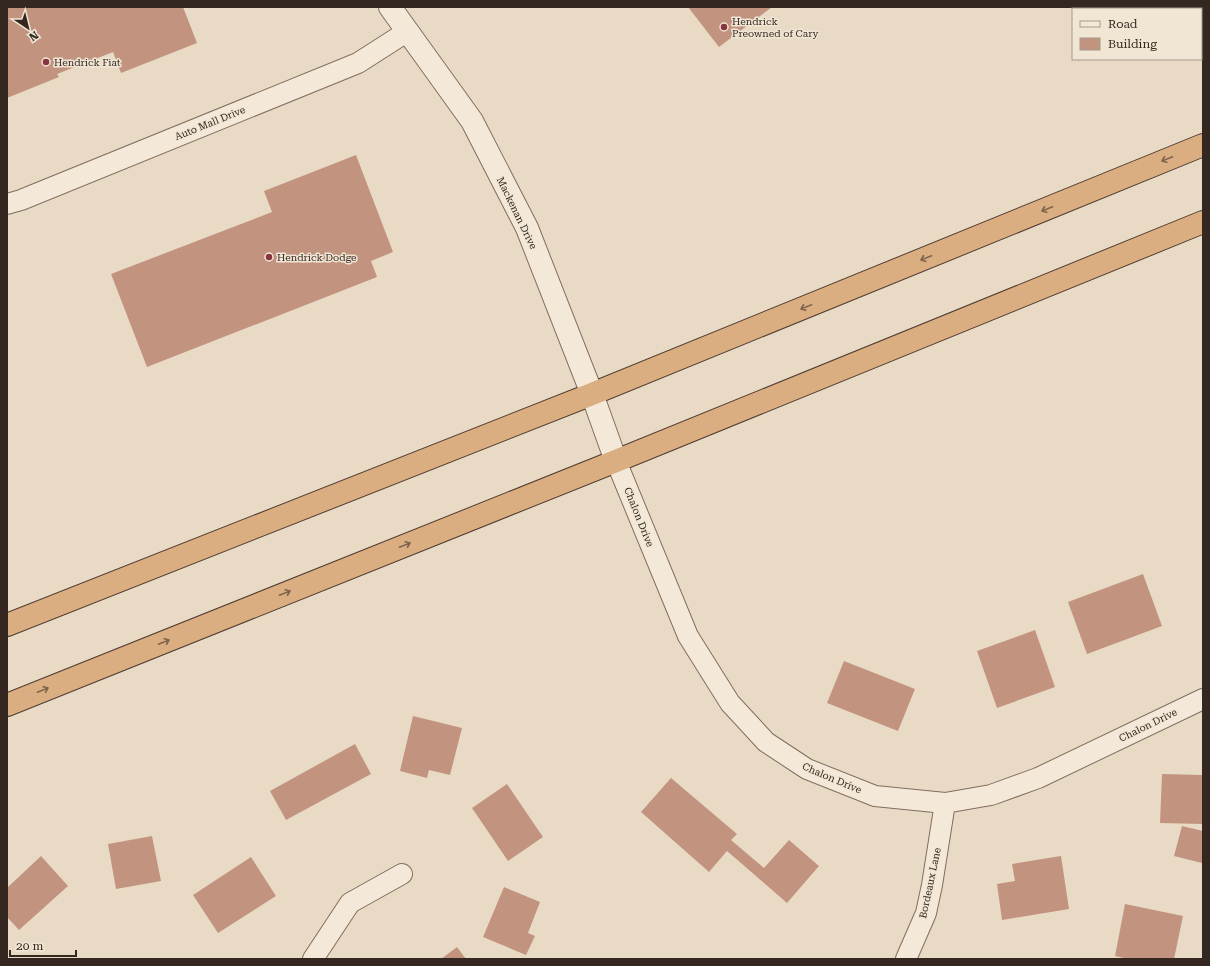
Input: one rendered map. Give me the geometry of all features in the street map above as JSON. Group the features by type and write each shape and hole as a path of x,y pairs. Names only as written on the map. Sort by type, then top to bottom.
{"highway":[{"path":"7,625 592,394 1203,145"},
{"path":"7,704 616,461 1203,222"}],"street":[{"name":"Mackenan Drive","path":"390,7 472,120 527,228 592,394 616,461"},
{"name":"Auto Mall Drive","path":"7,204 21,200 358,62 408,31"},
{"name":"Chalon Drive","path":"616,461 688,636 730,703 766,742 808,770 875,796 945,803 991,795 1038,778 1203,699"},
{"name":"Bordeaux Lane","path":"906,959 926,913 945,803"},
{"path":"313,959 350,903 402,874"}],"building":[{"name":"Hendrick Fiat","path":"7,7 183,7 197,43 121,73 113,52 57,74 59,77 7,98"},
{"name":"Hendrick Preowned of Cary","path":"688,7 772,7 719,47"},
{"name":"Hendrick Dodge","path":"356,155 393,252 371,261 377,277 147,367 111,274 272,212 264,191"},
{"path":"1143,574 1162,626 1087,654 1068,602"},
{"path":"1035,630 1055,687 997,708 977,651"},
{"path":"844,661 915,689 898,731 827,703"},
{"path":"413,716 462,728 450,775 429,770 427,778 400,771"},
{"path":"355,744 371,774 286,820 270,791"},
{"path":"1162,774 1203,775 1203,824 1160,823"},
{"path":"671,778 737,834 731,840 764,868 789,840 819,866 787,903 727,851 709,872 641,812"},
{"path":"507,784 543,837 508,861 472,808"},
{"path":"1182,826 1203,831 1202,863 1174,856"},
{"path":"152,836 161,881 116,889 108,844"},
{"path":"41,856 68,886 19,930 7,917 7,888"},
{"path":"1061,856 1069,909 1002,920 997,884 1015,881 1012,864"},
{"path":"251,857 276,896 218,933 193,895"},
{"path":"504,887 540,902 528,933 535,936 526,955 483,937"},
{"path":"1125,904 1183,916 1174,959 1128,959 1115,956"},
{"path":"457,947 466,959 441,959"}],"place":[{"name":"Hendrick Preowned of Cary","path":"724,27"},
{"name":"Hendrick Fiat","path":"46,62"},
{"name":"Hendrick Dodge","path":"269,257"}]}
